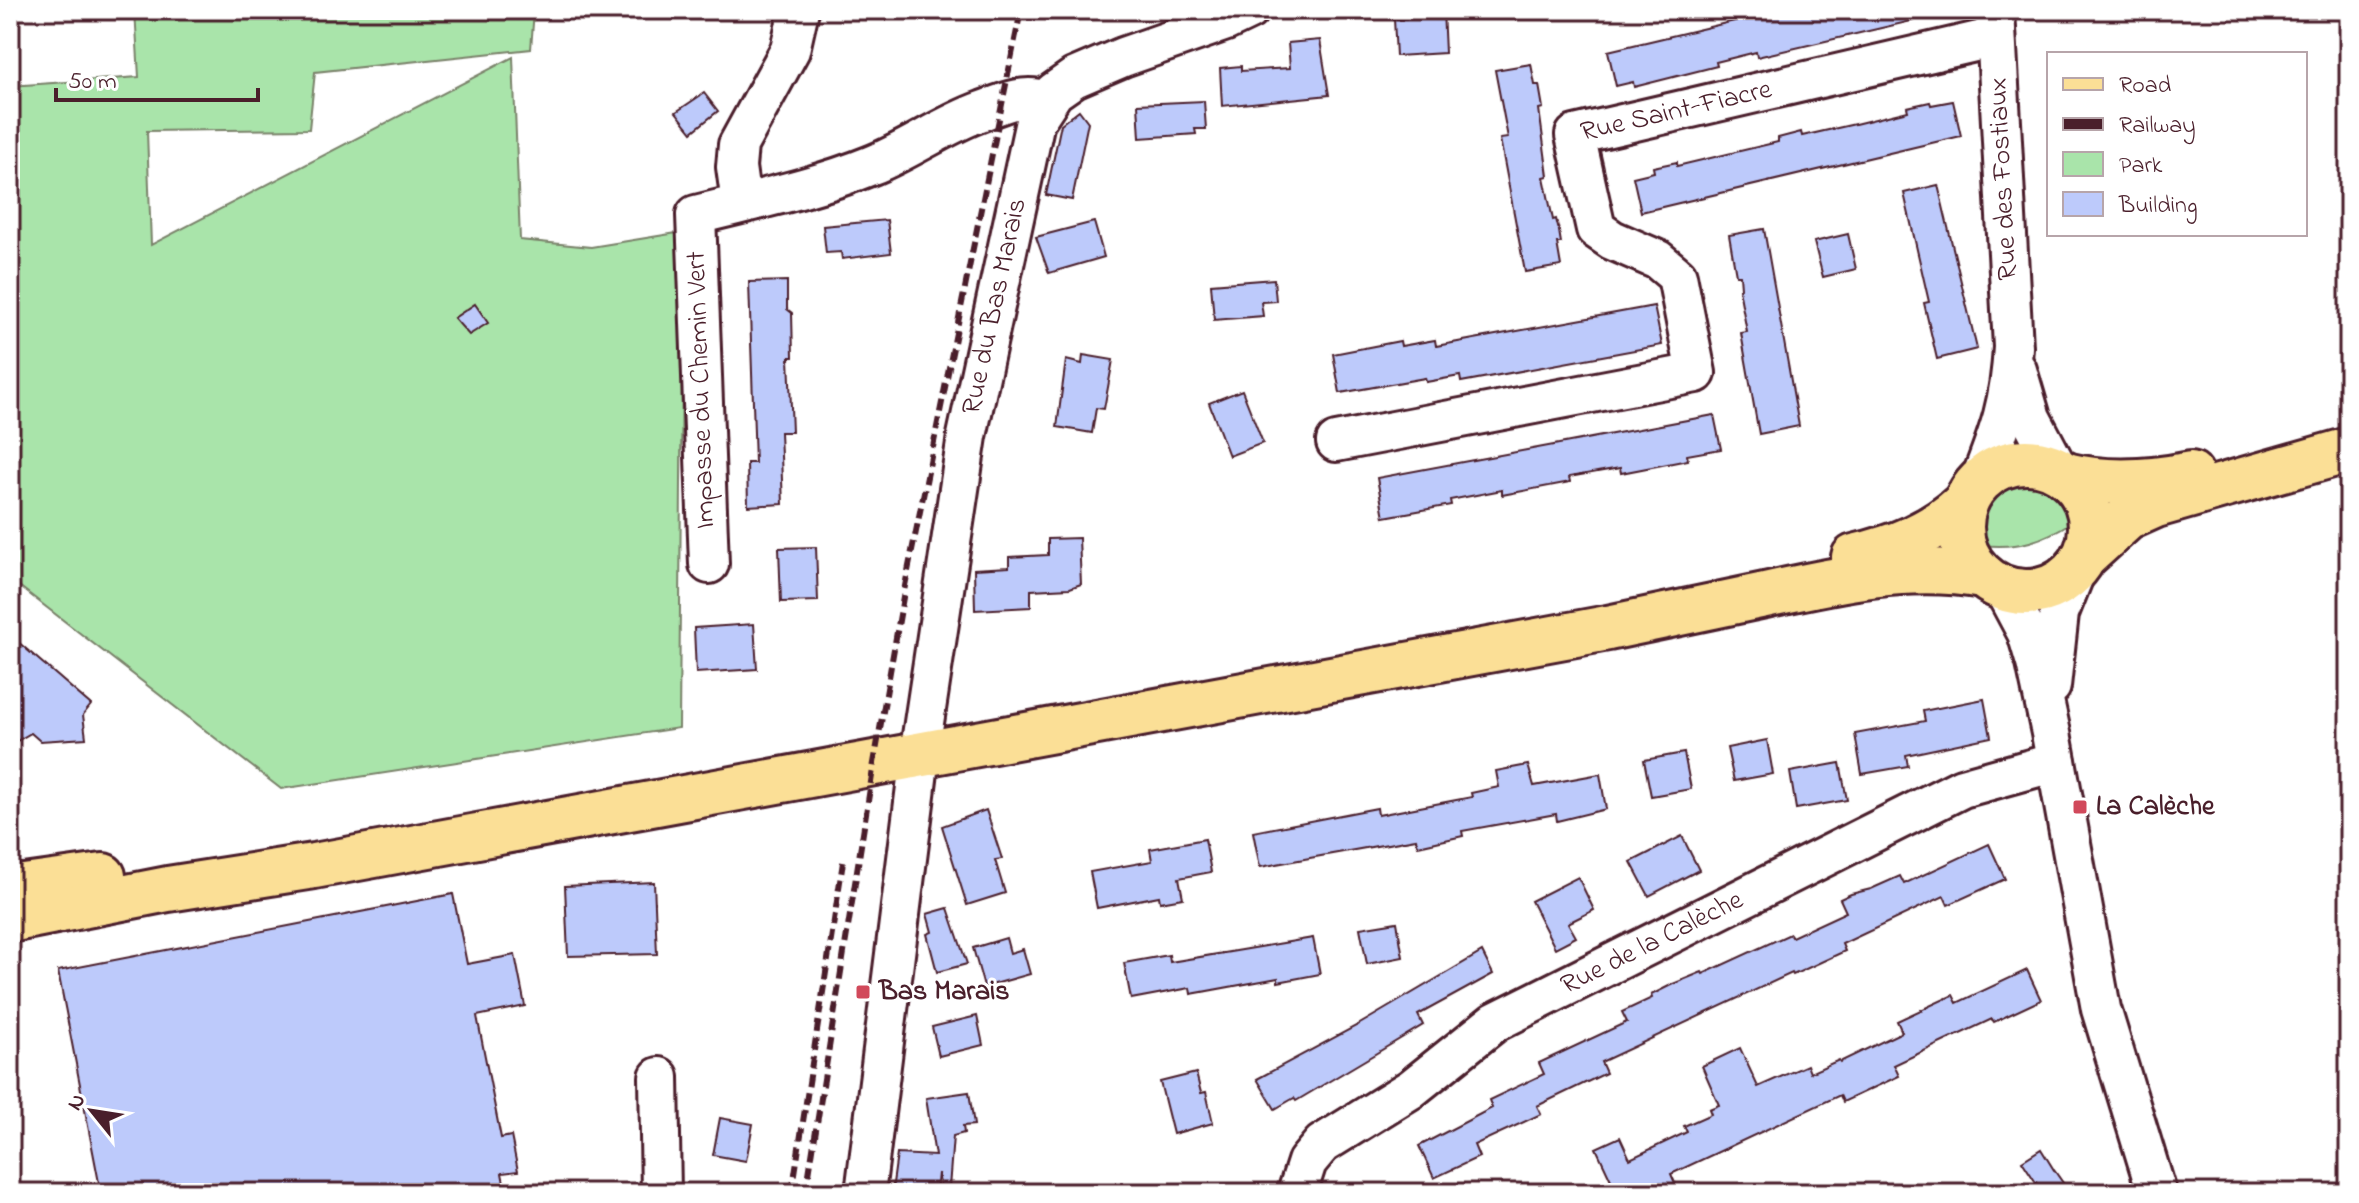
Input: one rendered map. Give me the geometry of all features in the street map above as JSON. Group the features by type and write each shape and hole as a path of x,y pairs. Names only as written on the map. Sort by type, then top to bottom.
{"main road":[{"path":"10,920 158,891 314,866 1798,570 1901,543 1940,524 1996,469 2015,463 2035,462 2062,473 2106,482 2166,479 2349,438"},
{"path":"10,889 343,842 921,745 1593,631 1856,577 1921,570 1993,582 2023,592 2043,590 2062,582 2127,518 2156,505 2349,450"},
{"path":"2062,473 2079,488 2090,512 2091,532 2080,562"},
{"path":"1972,492 1961,523 1963,543 1970,561 1993,582"}],"street":[{"path":"799,10 790,50 738,145 736,167 741,203 825,182 875,164 962,119 1002,104 1029,97 1046,101"},
{"name":"Rue du Bas Marais","path":"865,1193 921,745 967,436 1031,129 1046,101 1063,85 1091,70 1249,10"},
{"name":"Rue des Fostiaux","path":"1972,492 2006,412 2013,347 1995,24"},
{"name":"Rue Saint-Fiacre","path":"1336,442 1696,373 1677,276 1658,260 1612,240 1596,229 1575,135 1995,24"},
{"name":"Impasse du Chemin Vert","path":"709,564 696,215 741,203"},
{"name":"Rue des Fostiaux","path":"2013,347 2023,398 2041,439 2062,473"},
{"path":"2054,748 2050,699 2059,613 2080,562"},
{"path":"1993,582 2027,633 2054,748 2101,1009 2157,1193"},
{"name":"Rue de la Calèche","path":"1297,1193 1307,1162 1322,1144 1411,1089 1495,1022 1962,788 2054,748"},
{"path":"659,1077 661,1193"}],"green space":[{"path":"135,10 534,10 531,49 315,72 309,129 147,131 151,245 513,57 520,240 591,247 683,232 679,728 281,789 10,579 10,86 139,77"},
{"path":"2024,481 2041,484 2056,492 2066,504 2073,521 2030,542 2007,546 1982,545 1980,522 1987,503 2002,489"}],"building":[{"path":"1413,10 1443,10 1445,53 1396,56 1394,19 1414,18"},
{"path":"1781,10 1919,10 1920,19 1757,57 1756,52 1716,62 1717,66 1634,87 1633,82 1616,86 1608,51"},
{"path":"1320,40 1329,95 1222,106 1220,68 1241,66 1241,71 1290,68 1288,43"},
{"path":"1531,64 1543,108 1539,109 1548,176 1544,177 1553,220 1556,219 1559,231 1561,243 1557,243 1561,266 1525,272 1500,139 1508,138 1495,70"},
{"path":"704,93 718,111 692,132 676,112"},
{"path":"1204,101 1206,129 1195,129 1196,134 1140,138 1138,104"},
{"path":"1953,101 1961,136 1641,212 1633,177 1654,172 1653,167 1677,162 1677,166 1778,142 1778,138 1801,132 1802,136 1908,111 1907,107"},
{"path":"1079,110 1088,122 1072,200 1046,195 1061,124"},
{"path":"1938,185 1977,349 1937,359 1924,303 1929,302 1904,193"},
{"path":"887,220 891,253 842,259 841,252 826,253 823,226"},
{"path":"1094,222 1104,257 1049,273 1036,237"},
{"path":"1764,229 1799,426 1759,434 1741,333 1747,332 1739,289 1740,275 1736,275 1729,235"},
{"path":"1848,234 1856,269 1823,277 1814,242"},
{"path":"1274,279 1276,301 1261,302 1263,316 1214,320 1211,284"},
{"path":"787,281 787,309 792,313 793,357 789,357 792,432 780,432 783,504 748,506 747,463 755,463 749,282"},
{"path":"475,304 488,323 469,335 454,318"},
{"path":"1654,306 1662,345 1461,382 1460,376 1426,382 1425,378 1340,393 1333,354 1400,341 1401,346 1435,340 1436,346"},
{"path":"1083,355 1113,360 1104,409 1096,408 1092,433 1057,427 1066,360 1082,364"},
{"path":"1242,390 1263,443 1229,456 1209,403"},
{"path":"1714,415 1721,449 1687,455 1688,460 1621,473 1620,468 1569,477 1570,482 1502,495 1502,490 1450,500 1451,505 1384,517 1377,478"},
{"path":"1079,538 1081,584 1070,588 1031,590 1031,607 975,610 974,569 1009,567 1009,557 1048,555 1048,539"},
{"path":"816,547 818,601 781,602 779,548"},
{"path":"754,624 757,669 696,673 694,628"},
{"path":"10,635 91,705 83,715 86,738 40,741 31,733 10,745"},
{"path":"1984,699 1991,737 1906,755 1908,766 1862,774 1855,734 1925,721 1923,711"},
{"path":"1767,740 1773,774 1734,781 1727,748"},
{"path":"1684,753 1691,789 1651,796 1644,760"},
{"path":"1840,763 1847,800 1796,809 1790,772"},
{"path":"1528,765 1534,786 1600,774 1606,809 1557,821 1556,814 1462,831 1463,836 1418,846 1416,839 1260,867 1253,832 1377,808 1378,815 1472,797 1471,793 1499,787 1496,771"},
{"path":"986,810 1002,859 995,860 1005,893 967,905 942,826"},
{"path":"1682,836 1699,870 1649,896 1631,862"},
{"path":"1205,839 1211,872 1179,878 1183,898 1160,902 1159,896 1097,908 1090,872 1152,861 1150,849"},
{"path":"1989,844 2005,879 1948,905 1944,896 1842,944 1845,951 1601,1062 1606,1073 1537,1106 1541,1114 1474,1145 1479,1157 1434,1178 1419,1146 1492,1108 1489,1100 1544,1074 1539,1063 1627,1022 1622,1012 1673,984 1846,912 1840,899 1900,876 1904,884"},
{"path":"1578,877 1594,910 1568,923 1576,937 1555,948 1531,901"},
{"path":"654,882 657,954 568,956 565,886"},
{"path":"453,894 467,964 515,955 525,1006 477,1016 501,1138 511,1136 518,1171 502,1173 506,1193 101,1193 58,971"},
{"path":"948,908 967,964 937,972 927,934 932,932 927,914"},
{"path":"1397,922 1403,957 1367,964 1360,928"},
{"path":"1006,938 1010,953 1023,949 1030,974 984,987 973,948"},
{"path":"1313,938 1320,974 1278,982 1278,978 1191,994 1190,988 1131,999 1124,963 1169,955 1170,962"},
{"path":"1482,952 1493,974 1418,1015 1423,1025 1296,1101 1294,1098 1275,1109 1257,1079 1358,1025"},
{"path":"2027,970 2041,1000 1994,1022 1992,1019 1894,1065 1899,1076 1843,1102 1840,1095 1671,1174 1675,1183 1653,1193 1617,1193 1596,1148 1620,1137 1630,1159 1687,1132 1684,1126 1711,1114 1709,1109 1719,1105 1702,1066 1740,1048 1758,1087 1807,1065 1810,1073 1902,1032 1897,1021 1953,995 1957,1003"},
{"path":"977,1016 983,1045 939,1056 932,1027"},
{"path":"1196,1073 1201,1093 1206,1092 1213,1123 1173,1134 1160,1082"},
{"path":"969,1092 974,1125 963,1126 964,1133 953,1136 949,1188 941,1189 938,1173 936,1193 892,1191 897,1154 935,1156 926,1098"},
{"path":"720,1118 753,1124 746,1161 713,1155"},
{"path":"2041,1149 2070,1193 2043,1193 2035,1181 2022,1161"}],"railway":[{"path":"806,1193 905,586 1021,10"},
{"path":"792,1193 843,862"}],"place":[{"name":"La Calèche","path":"2080,807"},
{"name":"Bas Marais","path":"863,992"}]}
